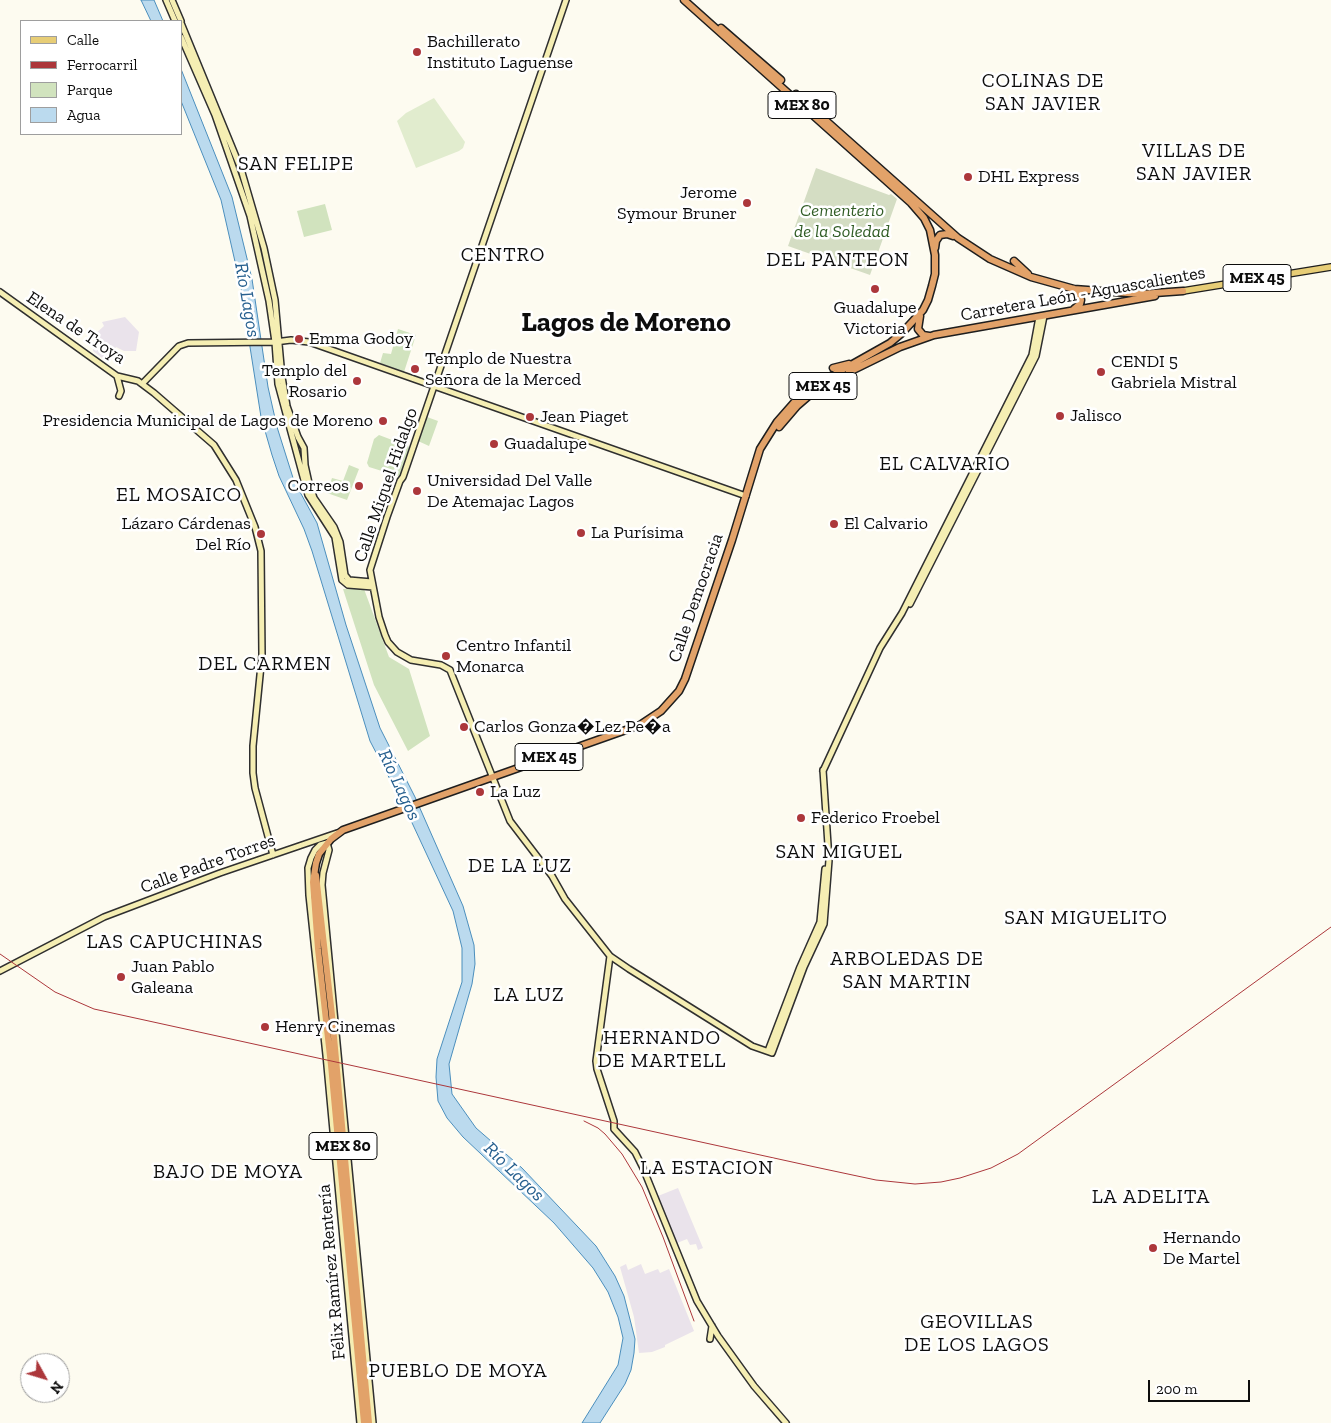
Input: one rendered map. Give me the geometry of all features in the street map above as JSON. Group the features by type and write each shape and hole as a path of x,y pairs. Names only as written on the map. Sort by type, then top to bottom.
{"highway":[{"name":"MEX 80","path":"684,0 920,209 958,238"},
{"name":"MEX 80","path":"690,0 920,209 930,230 934,255"},
{"name":"MEX 45","path":"867,357 902,333 928,300 934,274 936,241 940,235 947,234 958,238"},
{"path":"958,238 990,259 1031,277 1074,289 1141,294 1183,291"},
{"path":"1014,261 1031,277"},
{"path":"1068,312 1077,308 1082,300 1074,289"},
{"name":"Carretera León - Aguascalientes","path":"930,336 1183,291"},
{"path":"922,310 918,320 918,329 923,335 930,336"},
{"name":"Calle Democracia","path":"752,477 764,450 780,425 813,392 900,347 930,336"},
{"path":"834,371 851,371 867,357"},
{"name":"Calle Democracia","path":"492,777 640,725 672,700 685,679 746,496 760,448 777,422 799,397 834,371 867,357"},
{"name":"MEX 45","path":"322,844 343,830 492,777"},
{"name":"MEX 80","path":"322,844 313,882 364,1423"},
{"name":"MEX 80","path":"315,869 322,907 341,1094 369,1423"},
{"path":"332,1015 336,1022"}],"main road":[{"name":"Carretera León - Aguascalientes","path":"1183,291 1331,266"}],"street":[{"path":"166,0 175,20"},
{"path":"172,0 180,20"},
{"name":"Calle Miguel Hidalgo","path":"492,777 450,670 441,665 411,660 397,652 388,642 379,617 370,570 414,447 566,0"},
{"path":"182,24 241,170 264,248 275,300 277,342 287,406 298,438 304,448 305,465 314,498 334,528 340,542 345,575 349,580 373,584"},
{"path":"182,38 218,124 250,216 277,342 278,384 308,495 335,537 342,580 348,585 373,584"},
{"name":"Elena de Troya","path":"0,292 117,376 140,383"},
{"path":"492,777 510,821 552,876 568,902 610,956 629,970 752,1046 770,1052 824,924 829,860 823,770 880,648 902,614 1032,355 1042,316"},
{"path":"902,614 917,592 1036,356 1042,316"},
{"path":"268,342 274,334"},
{"path":"273,855 255,788 253,773 253,746 262,655 261,551 236,480 214,445 140,383 179,346 188,343 277,342 291,340 309,342 746,496"},
{"path":"268,342 276,352"},
{"path":"117,376 121,391 119,396"},
{"path":"296,450 301,453 304,448"},
{"name":"Calle Padre Torres","path":"0,970 84,927 155,897 273,855 322,844"},
{"name":"Félix Ramírez Rentería","path":"360,1423 326,1055 309,895 309,863 315,850 322,844 328,850 322,885 322,907 336,1022 341,1094 373,1423"},
{"path":"568,902 573,898"},
{"path":"610,956 597,1049 597,1070 614,1121 614,1129 635,1152 639,1160 696,1301 754,1386 786,1423"},
{"path":"710,1339 712,1325"}],"shaded area":[{"path":"125,317 139,332 136,351 124,351 116,347 106,361 93,351 96,336 94,335 104,326 102,322"},
{"path":"678,1188 703,1248 698,1250 696,1244 690,1245 687,1239 677,1243 658,1196"},
{"path":"626,1264 628,1270 641,1264 645,1274 658,1269 660,1273 669,1269 694,1331 665,1345 665,1347 652,1352 639,1353 634,1317 620,1267"}],"green space":[{"path":"434,98 465,142 463,148 459,151 416,168 397,121 406,113"},
{"name":"Cementerio de la Soledad","path":"816,168 889,195 891,194 897,199 870,275 788,246"},
{"path":"325,204 332,230 304,237 297,211"},
{"path":"398,329 416,335 404,372 380,363 383,353 391,354"},
{"path":"427,417 438,421 429,446 418,441"},
{"path":"379,435 408,446 411,449 402,475 398,476 369,467 367,463 374,439"},
{"path":"349,465 359,469 347,500 327,493 332,478 343,481"},
{"path":"343,589 364,589 389,657 409,669 430,736 408,751 374,685"}],"water":[{"path":"141,0 154,0 163,20 151,20"},
{"name":"Río Lagos","path":"182,72 232,197 252,279 268,387 277,427 294,481 317,523 346,625 380,728 415,797 463,906 474,945 475,964 472,984 449,1064 452,1094 476,1128 522,1168 596,1246 615,1276 624,1296 635,1339 631,1370 625,1384 600,1423 582,1423 618,1365 623,1338 618,1317 608,1292 593,1268 554,1223 463,1137 447,1118 438,1101 437,1059 462,982 462,948 453,911 407,812 370,741 312,551 304,529 279,476 272,455 261,417 246,310 221,200 182,103"}],"railway":[{"path":"0,954 55,992 94,1009 815,1167 876,1180 915,1184 960,1178 991,1168 1018,1154 1331,927"},
{"path":"584,1121 605,1134 622,1154 642,1187 694,1321"}],"place":[{"name":"Bachillerato Instituto Laguense","path":"417,52"},
{"name":"DHL Express","path":"968,177"},
{"name":"Jerome Symour Bruner","path":"747,203"},
{"name":"Guadalupe Victoria","path":"875,289"},
{"name":"Emma Godoy","path":"299,339"},
{"name":"Templo de Nuestra Señora de la Merced","path":"415,369"},
{"name":"CENDI 5 Gabriela Mistral","path":"1101,372"},
{"name":"Templo del Rosario","path":"357,381"},
{"name":"Jalisco","path":"1060,416"},
{"name":"Jean Piaget","path":"530,417"},
{"name":"Presidencia Municipal de Lagos de Moreno","path":"383,421"},
{"name":"Guadalupe","path":"494,444"},
{"name":"Correos","path":"359,486"},
{"name":"Universidad Del Valle De Atemajac Lagos","path":"417,491"},
{"name":"El Calvario","path":"834,524"},
{"name":"La Purísima","path":"581,533"},
{"name":"Lázaro Cárdenas Del Río","path":"261,534"},
{"name":"Centro Infantil Monarca","path":"446,656"},
{"name":"Carlos Gonza�Lez Pe�a","path":"464,727"},
{"name":"La Luz","path":"480,792"},
{"name":"Federico Froebel","path":"801,818"},
{"name":"Juan Pablo Galeana","path":"121,977"},
{"name":"Henry Cinemas","path":"265,1027"},
{"name":"Hernando De Martel","path":"1153,1248"}],"district":[{"name":"COLINAS DE SAN JAVIER","path":"1043,92"},
{"name":"VILLAS DE SAN JAVIER","path":"1194,162"},
{"name":"SAN FELIPE","path":"296,164"},
{"name":"CENTRO","path":"503,255"},
{"name":"DEL PANTEON","path":"838,260"},
{"name":"Lagos de Moreno","path":"626,323"},
{"name":"EL CALVARIO","path":"945,464"},
{"name":"EL MOSAICO","path":"179,495"},
{"name":"DEL CARMEN","path":"265,664"},
{"name":"SAN MIGUEL","path":"839,852"},
{"name":"DE LA LUZ","path":"520,866"},
{"name":"SAN MIGUELITO","path":"1086,918"},
{"name":"LAS CAPUCHINAS","path":"175,942"},
{"name":"ARBOLEDAS DE SAN MARTIN","path":"907,970"},
{"name":"LA LUZ","path":"529,995"},
{"name":"HERNANDO DE MARTELL","path":"662,1050"},
{"name":"LA ESTACION","path":"707,1168"},
{"name":"BAJO DE MOYA","path":"228,1172"},
{"name":"LA ADELITA","path":"1151,1197"},
{"name":"GEOVILLAS DE LOS LAGOS","path":"977,1334"},
{"name":"PUEBLO DE MOYA","path":"458,1371"}]}
